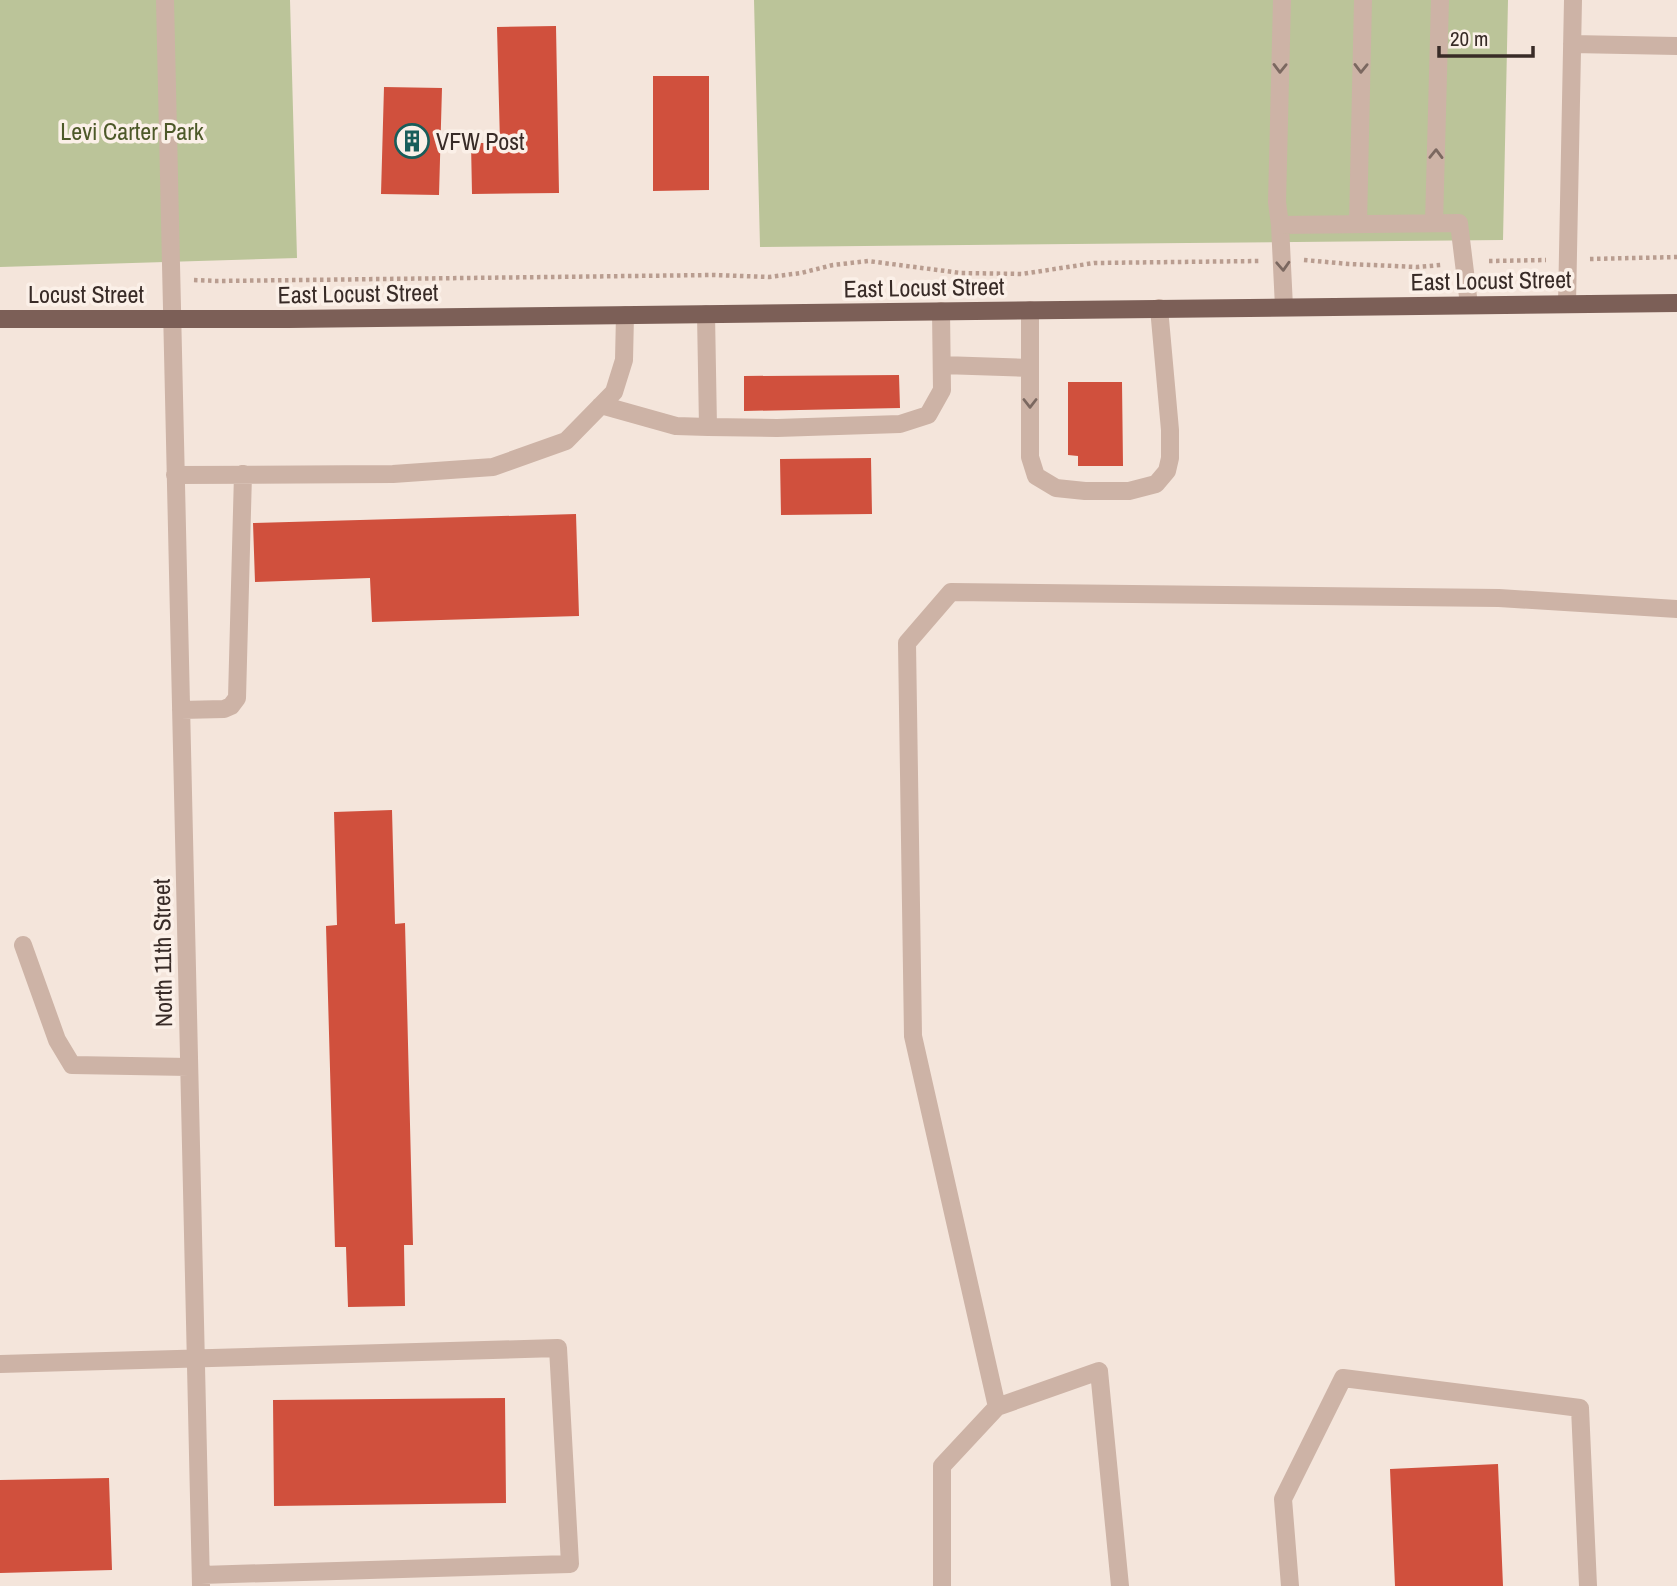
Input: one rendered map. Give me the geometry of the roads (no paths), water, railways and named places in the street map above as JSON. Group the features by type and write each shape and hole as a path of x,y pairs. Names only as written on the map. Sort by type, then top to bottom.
{"main road":[{"name":"East Locust Street","path":"172,319 1677,303"},
{"name":"Locust Street","path":"0,319 172,319"}],"street":[{"name":"North 11th Street","path":"165,0 201,1580"},
{"path":"1282,0 1277,202 1284,307"},
{"path":"1358,224 1363,0"},
{"path":"1434,223 1440,0"},
{"path":"1567,304 1573,0"},
{"path":"1572,44 1677,46"},
{"path":"1280,225 1459,223 1469,305"},
{"path":"1030,310 1030,457 1036,476 1056,488 1129,491 1156,484 1167,471 1170,458 1159,309"},
{"path":"601,405 676,426 777,428 900,424 928,415 942,390 941,311"},
{"path":"706,314 708,427"},
{"path":"175,475 393,474 493,467 566,441 614,391 624,360 625,315"},
{"path":"942,365 1030,368"},
{"path":"181,710 224,709 231,706 237,698 243,474"},
{"path":"997,1407 913,1036 907,643 951,592 1499,598 1677,609"},
{"path":"23,945 57,1040 72,1065 189,1067"},
{"path":"0,1364 558,1348 570,1564 201,1580"},
{"path":"942,1586 942,1466 997,1407 1099,1371 1120,1586"},
{"path":"1290,1586 1283,1499 1343,1378 1580,1408 1588,1586"}],"place":[{"name":"VFW Post","path":"412,141"}],"park label":[{"name":"Levi Carter Park","path":"132,131"}]}
